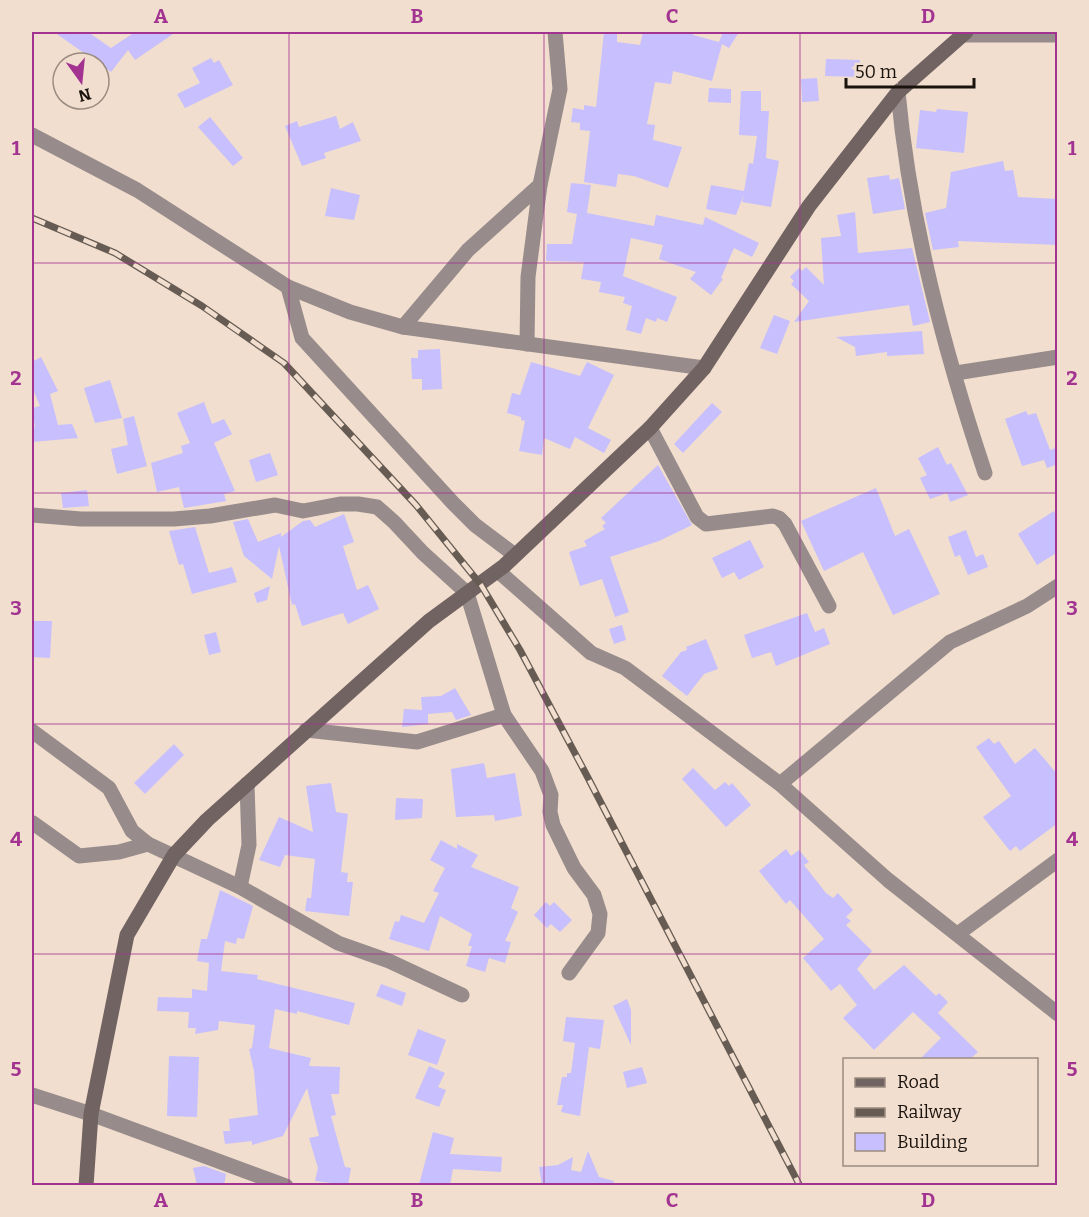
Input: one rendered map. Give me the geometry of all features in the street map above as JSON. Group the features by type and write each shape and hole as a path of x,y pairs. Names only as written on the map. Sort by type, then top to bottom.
{"main road":[{"path":"86,1185 91,1114 127,935 174,855 247,784 429,621 498,571 650,428 704,368 809,206 898,92 963,33"}],"street":[{"path":"527,344 528,277 540,185 560,89 555,32"},
{"path":"963,33 1058,34"},
{"path":"898,92 904,162 921,246 966,416 986,473"},
{"path":"32,135 136,190 288,287 351,312 403,327 704,368"},
{"path":"403,327 468,250 540,185"},
{"path":"288,287 302,338 453,503 475,525 515,555"},
{"path":"956,373 1058,357"},
{"path":"650,428 697,517 706,524 773,516 779,518 785,524 829,606"},
{"path":"32,514 81,519 174,519 210,516 275,505 303,511 340,504 365,504 377,507 467,593 504,715 542,771 551,795 550,812 553,825 574,868 594,895 600,914 598,933 568,973"},
{"path":"498,571 591,653 625,668 780,784 888,880 1058,1014"},
{"path":"780,784 950,642 1026,606 1058,586"},
{"path":"306,730 417,742 437,738 504,715"},
{"path":"32,731 109,788 132,831 148,844 240,887 338,943 390,961 462,995"},
{"path":"240,887 249,845 247,784"},
{"path":"33,823 79,856 111,854 148,844"},
{"path":"958,933 1058,860"},
{"path":"32,1095 286,1185"}],"building":[{"path":"54,32 88,32 111,48 135,32 176,32 135,60 128,50 111,72 111,51 81,51"},
{"path":"604,32 617,32 617,42 640,45 643,32 694,32 693,35 719,42 723,32 739,32 729,48 722,44 712,81 673,71 671,84 655,82 647,124 655,125 653,140 682,147 668,188 634,176 618,174 616,187 584,182 590,131 580,130 580,123 571,122 573,108 584,110 584,105 596,107"},
{"path":"211,58 214,63 219,60 233,85 185,108 177,94 200,83 192,68"},
{"path":"826,59 860,60 860,77 825,76"},
{"path":"817,78 819,101 802,102 801,79"},
{"path":"709,88 731,89 731,103 708,102"},
{"path":"741,91 761,91 761,111 769,111 766,158 779,161 771,207 742,202 744,194 736,215 706,209 711,185 744,191 749,163 753,164 757,136 739,135"},
{"path":"937,109 968,112 964,153 916,148 920,110 936,112"},
{"path":"336,116 340,129 353,122 361,141 324,153 326,158 302,166 285,126 297,121 299,127"},
{"path":"210,117 243,158 233,166 198,127"},
{"path":"1003,161 1005,171 1013,170 1018,197 1058,199 1058,245 958,241 959,247 933,250 925,213 946,208 951,172"},
{"path":"889,175 890,180 899,178 905,209 873,214 867,178"},
{"path":"571,183 591,185 587,213 654,226 656,215 703,225 705,217 759,243 752,257 734,248 721,278 723,279 711,295 690,279 696,272 659,259 663,245 631,238 623,276 677,297 667,322 657,318 656,322 646,318 641,334 626,330 632,306 623,303 625,297 599,292 601,282 581,279 584,262 546,261 547,244 572,244 577,214 567,212"},
{"path":"331,188 360,195 354,220 325,216"},
{"path":"855,212 858,253 912,248 930,322 913,326 909,305 794,322 809,301 791,284 794,281 790,277 799,268 802,271 806,267 824,285 821,238 841,236 837,215"},
{"path":"774,315 790,321 777,354 760,348"},
{"path":"922,331 924,354 887,356 887,352 856,356 855,347 836,337"},
{"path":"440,349 442,389 422,390 422,379 412,379 411,358 418,358 418,350"},
{"path":"41,357 58,391 50,394 58,425 72,424 78,438 32,442 32,428 35,427 32,408 40,406 32,387 32,362"},
{"path":"531,362 580,376 587,362 614,375 588,428 611,440 604,453 575,437 570,449 544,438 542,455 519,451 525,421 521,420 521,417 507,413 512,393 520,395"},
{"path":"110,380 122,418 95,423 84,388"},
{"path":"204,402 212,424 224,419 232,434 214,443 235,491 224,494 226,501 184,508 179,487 157,492 151,463 183,453 181,446 190,443 177,413"},
{"path":"712,403 722,412 683,453 674,444"},
{"path":"1026,411 1028,415 1036,413 1050,450 1058,447 1058,464 1047,468 1044,460 1022,466 1005,419"},
{"path":"134,416 147,466 117,474 111,449 128,445 123,419"},
{"path":"938,447 947,465 951,463 968,495 950,502 947,493 930,499 920,478 927,475 918,458"},
{"path":"270,453 278,475 256,482 249,460"},
{"path":"658,465 692,525 659,541 610,557 629,612 615,617 602,579 580,586 569,552 587,546 584,541 605,529 602,526 606,523 601,518"},
{"path":"876,488 895,536 909,529 940,594 893,615 863,552 824,571 801,521"},
{"path":"87,490 89,506 63,508 61,493"},
{"path":"1054,511 1058,524 1058,552 1037,565 1018,534"},
{"path":"344,514 354,542 343,546 357,590 368,585 379,609 348,624 343,613 302,626 295,604 292,605 279,546 272,579 244,556 233,522 248,519 258,542 281,533 281,537 303,521 310,520 315,527"},
{"path":"195,527 209,573 232,567 237,582 192,594 183,564 179,565 169,531"},
{"path":"966,530 976,557 983,554 988,567 968,575 960,555 955,557 948,537"},
{"path":"750,540 764,567 739,580 734,572 722,578 712,558"},
{"path":"270,586 267,600 257,603 254,593"},
{"path":"807,613 815,632 824,628 830,644 776,666 771,652 752,658 744,635"},
{"path":"34,621 52,621 50,658 32,657"},
{"path":"622,625 626,640 614,644 609,629"},
{"path":"216,632 221,652 209,655 204,635"},
{"path":"706,639 718,669 704,674 687,696 662,676 681,652 687,650 686,647"},
{"path":"455,688 471,715 456,720 452,712 428,714 428,724 402,727 404,709 422,710 421,697 441,696"},
{"path":"989,738 994,744 999,741 1015,764 1035,748 1058,775 1058,823 1020,851 1016,846 1010,851 983,817 1011,796 976,747"},
{"path":"174,744 184,755 145,794 134,783"},
{"path":"484,763 487,778 515,773 522,816 495,821 494,815 456,817 451,769"},
{"path":"693,768 715,790 725,782 729,786 732,783 751,805 726,827 682,779"},
{"path":"331,783 336,812 348,814 341,872 348,873 347,882 353,882 349,916 305,911 307,898 311,898 315,859 285,855 280,867 259,860 279,817 313,832 306,786"},
{"path":"396,798 423,799 422,818 395,820"},
{"path":"441,840 457,849 457,844 478,855 471,867 519,887 511,908 518,912 505,941 511,942 505,963 489,958 485,972 466,966 472,946 468,946 472,934 440,916 429,951 389,939 395,921 399,922 401,915 424,923 439,893 433,891 445,868 430,860"},
{"path":"786,849 791,856 799,850 809,862 804,865 826,893 833,898 838,893 853,910 846,917 851,921 846,925 872,951 857,969 874,990 904,965 936,996 939,993 948,1002 938,1013 978,1052 971,1058 921,1058 941,1038 913,1012 874,1050 843,1018 857,1005 840,984 831,991 803,958 824,939 790,900 786,904 759,871"},
{"path":"220,890 253,906 244,939 237,938 236,944 225,941 221,971 258,975 257,979 355,1003 349,1025 297,1011 297,1014 275,1009 269,1048 311,1058 309,1066 340,1067 339,1094 331,1094 336,1115 331,1116 345,1167 351,1168 348,1185 315,1181 318,1168 309,1138 319,1136 307,1088 283,1136 252,1145 252,1141 225,1144 223,1131 230,1131 229,1119 258,1115 254,1071 249,1049 252,1048 255,1025 219,1021 218,1030 195,1034 196,1028 188,1028 189,1012 157,1011 158,997 192,998 192,989 207,991 209,963 197,961 201,939 207,939"},
{"path":"546,902 550,906 554,902 572,920 560,932 551,924 547,928 534,915"},
{"path":"381,984 406,993 402,1006 376,996"},
{"path":"627,999 631,1010 631,1045 613,1006"},
{"path":"566,1017 604,1020 600,1049 589,1047 580,1116 561,1112 563,1105 557,1105 562,1077 567,1077 567,1073 571,1073 575,1043 563,1041"},
{"path":"418,1029 446,1040 437,1065 408,1055"},
{"path":"169,1056 199,1057 197,1117 167,1116"},
{"path":"429,1066 445,1073 438,1087 446,1090 439,1107 415,1098"},
{"path":"642,1067 647,1083 627,1088 623,1072"},
{"path":"433,1132 454,1138 450,1154 502,1157 501,1172 453,1169 450,1185 419,1185"},
{"path":"588,1151 599,1177 614,1181 613,1185 542,1185 539,1167 558,1165 573,1157 571,1170 581,1172"},
{"path":"204,1166 226,1174 224,1185 197,1185 193,1168"}],"railway":[{"path":"32,218 115,253 202,306 284,363 416,505 481,585 520,650 586,774 800,1186"}]}
